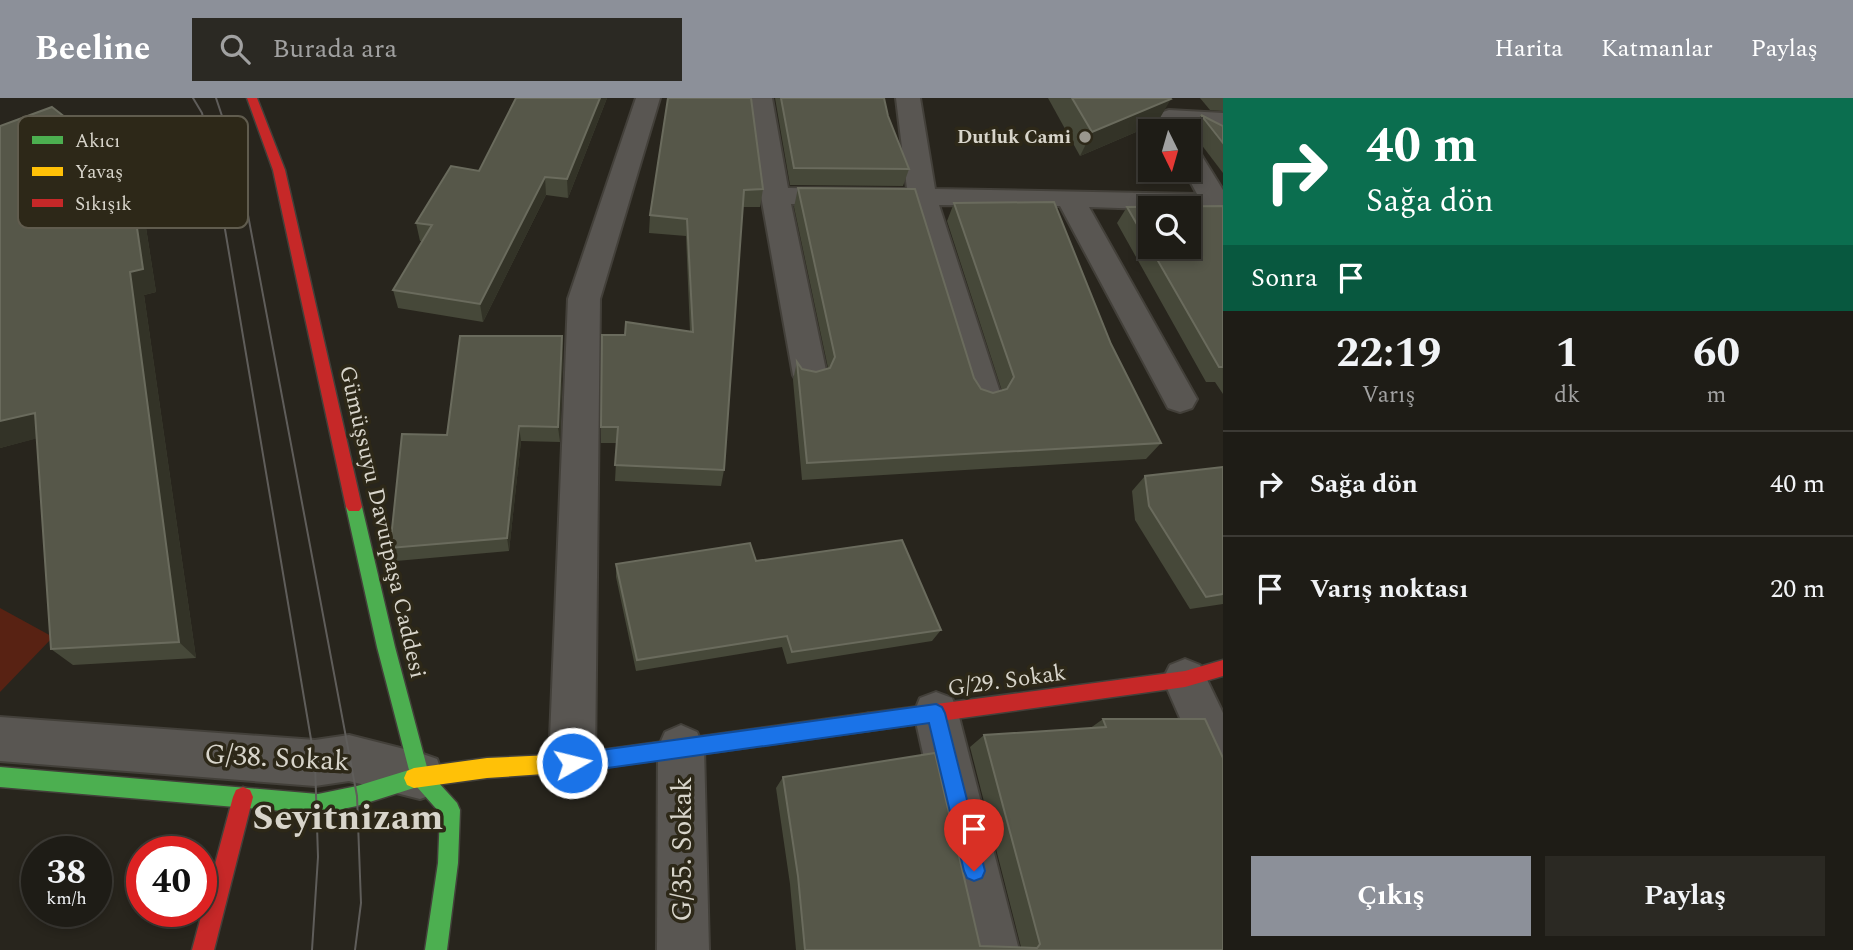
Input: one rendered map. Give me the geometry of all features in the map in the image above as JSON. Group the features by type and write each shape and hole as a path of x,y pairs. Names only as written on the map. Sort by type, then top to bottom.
{"street":[{"name":"Gümüşsuyu Davutpaşa Caddesi","path":"252,98 279,170 386,647 420,776 450,810 448,863 436,950"},
{"path":"572,763 584,299 648,98"},
{"path":"760,98 775,195 810,375"},
{"path":"908,98 922,197 984,396"},
{"path":"1167,116 1223,121"},
{"path":"1201,176 1220,207"},
{"path":"775,195 1069,198 1220,207"},
{"path":"1069,198 1094,238 1180,399"},
{"name":"G/29. Sokak","path":"420,776 487,768 572,763 1204,673"},
{"path":"1204,673 1223,764"},
{"path":"936,713 993,950"},
{"name":"G/38. Sokak","path":"0,739 315,764 349,758 420,776"},
{"name":"G/35. Sokak","path":"681,748 683,950"},
{"name":"G/38. Sokak","path":"0,777 318,804 357,796 420,776"},
{"path":"203,950 243,797"}],"shaded area":[{"path":"0,608 53,637 0,692"}],"building":[{"path":"516,98 600,98 567,179 545,177 480,304 393,290 432,225 416,223 451,166 479,171"},
{"path":"668,98 751,98 763,189 744,190 724,470 615,465 618,427 601,427 602,335 625,335 626,322 693,332 687,219 650,215"},
{"path":"781,98 884,98 888,116 909,169 794,168"},
{"path":"1072,98 1170,98 1171,99 1092,132"},
{"path":"52,107 64,116 27,116"},
{"path":"1201,115 1223,126 1223,143"},
{"path":"18,119 18,228 137,228 143,269 130,272 179,642 51,649 35,413 0,421 0,126"},
{"path":"798,188 915,189 974,378 981,389 993,393 1007,389 1014,377 954,203 1054,202 1111,344 1161,443 807,463 797,362 802,369 816,372 830,368 835,357"},
{"path":"1201,206 1223,206 1223,367 1219,367 1157,259 1201,259"},
{"path":"1127,207 1138,207 1138,226"},
{"path":"460,336 562,336 558,427 519,426 507,538 390,548 402,434 447,435"},
{"path":"1223,467 1223,594 1206,597 1149,506 1145,476"},
{"path":"902,540 941,630 792,652 787,636 637,660 616,564 750,543 756,561"},
{"path":"1103,719 1205,719 1223,758 1223,950 805,950 798,876 783,777 935,753 980,946 1037,948 1040,944 984,735 1106,727"}],"tram line":[{"path":"193,98 203,116"},
{"path":"216,98 222,116"},
{"path":"248,215 357,796 361,903 355,950"},
{"path":"225,228 315,763 318,857 312,950"}],"traffic: fast":[{"path":"354,507 386,647 420,776 450,810 448,863 436,950"},
{"path":"0,777 318,804 357,796 414,778"}],"traffic: slow":[{"path":"414,778 487,768 572,763 868,722"}],"traffic: jam":[{"path":"252,98 279,170 354,507"},
{"path":"868,722 1185,679 1223,668"},
{"path":"203,950 243,797"}],"place":[{"name":"Dutluk Cami","path":"1085,137"}],"district":[{"name":"Seyitnizam","path":"348,818"}],"route":[{"path":"572,763 936,713 974,871"}]}
